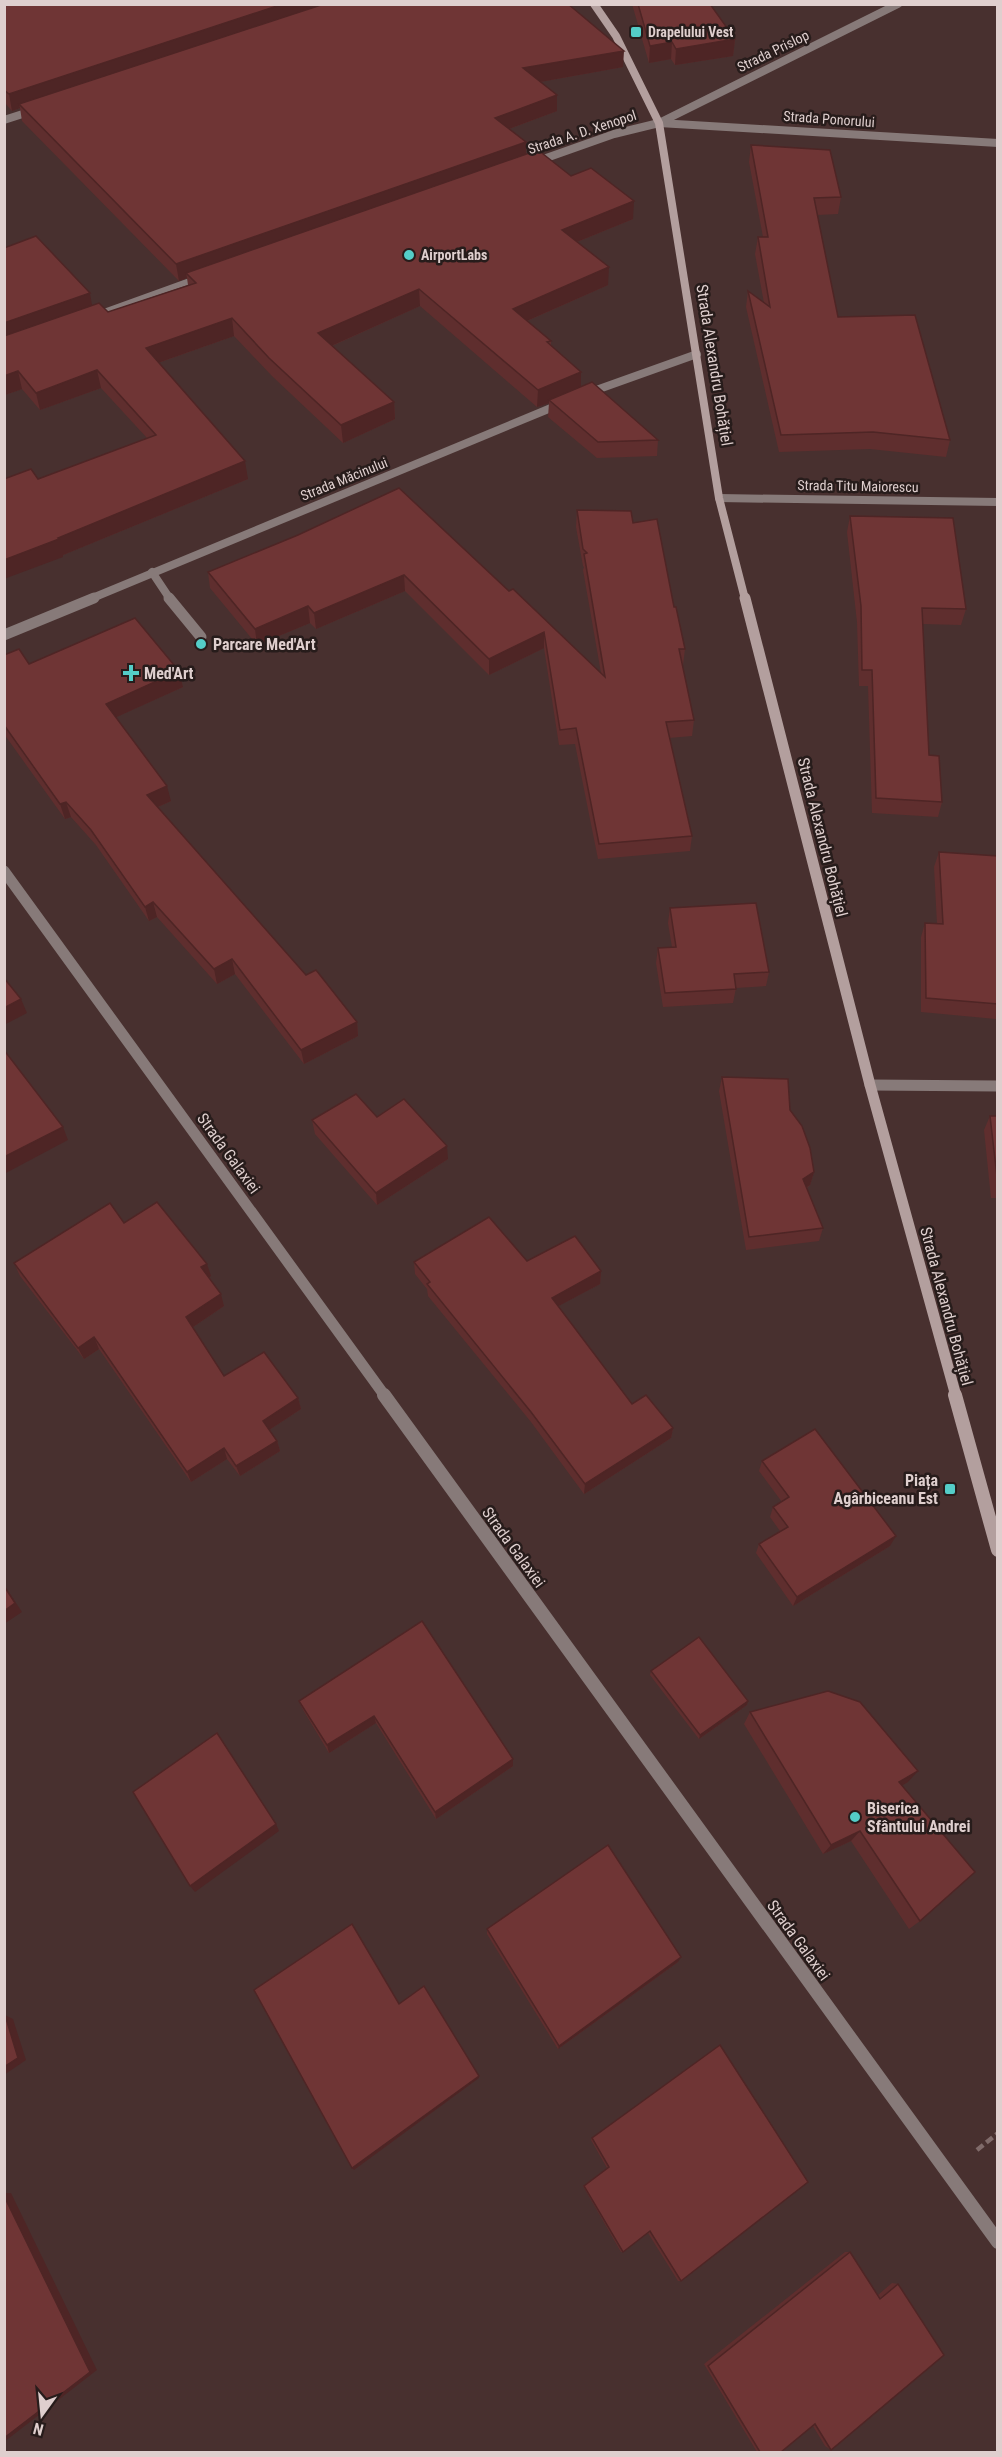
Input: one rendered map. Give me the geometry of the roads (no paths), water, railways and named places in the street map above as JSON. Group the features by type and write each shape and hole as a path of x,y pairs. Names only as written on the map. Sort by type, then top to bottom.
{"main road":[{"name":"Strada Alexandru Bohățiel","path":"594,4 631,63 659,123 719,498 870,1085 998,1550"}],"street":[{"name":"Strada Prislop","path":"659,123 898,4"},
{"path":"4,120 50,105"},
{"name":"Strada Ponorului","path":"659,123 998,143"},
{"name":"Strada A. D. Xenopol","path":"528,164 614,134 659,123"},
{"path":"82,321 216,273"},
{"name":"Strada Măcinului","path":"4,635 618,381 697,354"},
{"name":"Strada Titu Maiorescu","path":"719,498 998,502"},
{"path":"152,572 172,603 201,637"},
{"name":"Strada Galaxiei","path":"4,871 998,2242"},
{"path":"870,1085 998,1086"}],"place":[{"name":"Drapelului Vest","path":"636,32"},
{"name":"AirportLabs","path":"409,255"},
{"name":"Parcare Med'Art","path":"201,644"},
{"name":"Med'Art","path":"131,673"},
{"name":"Piața Agârbiceanu Est","path":"950,1489"},
{"name":"Biserica Sfântului Andrei","path":"855,1817"}]}
